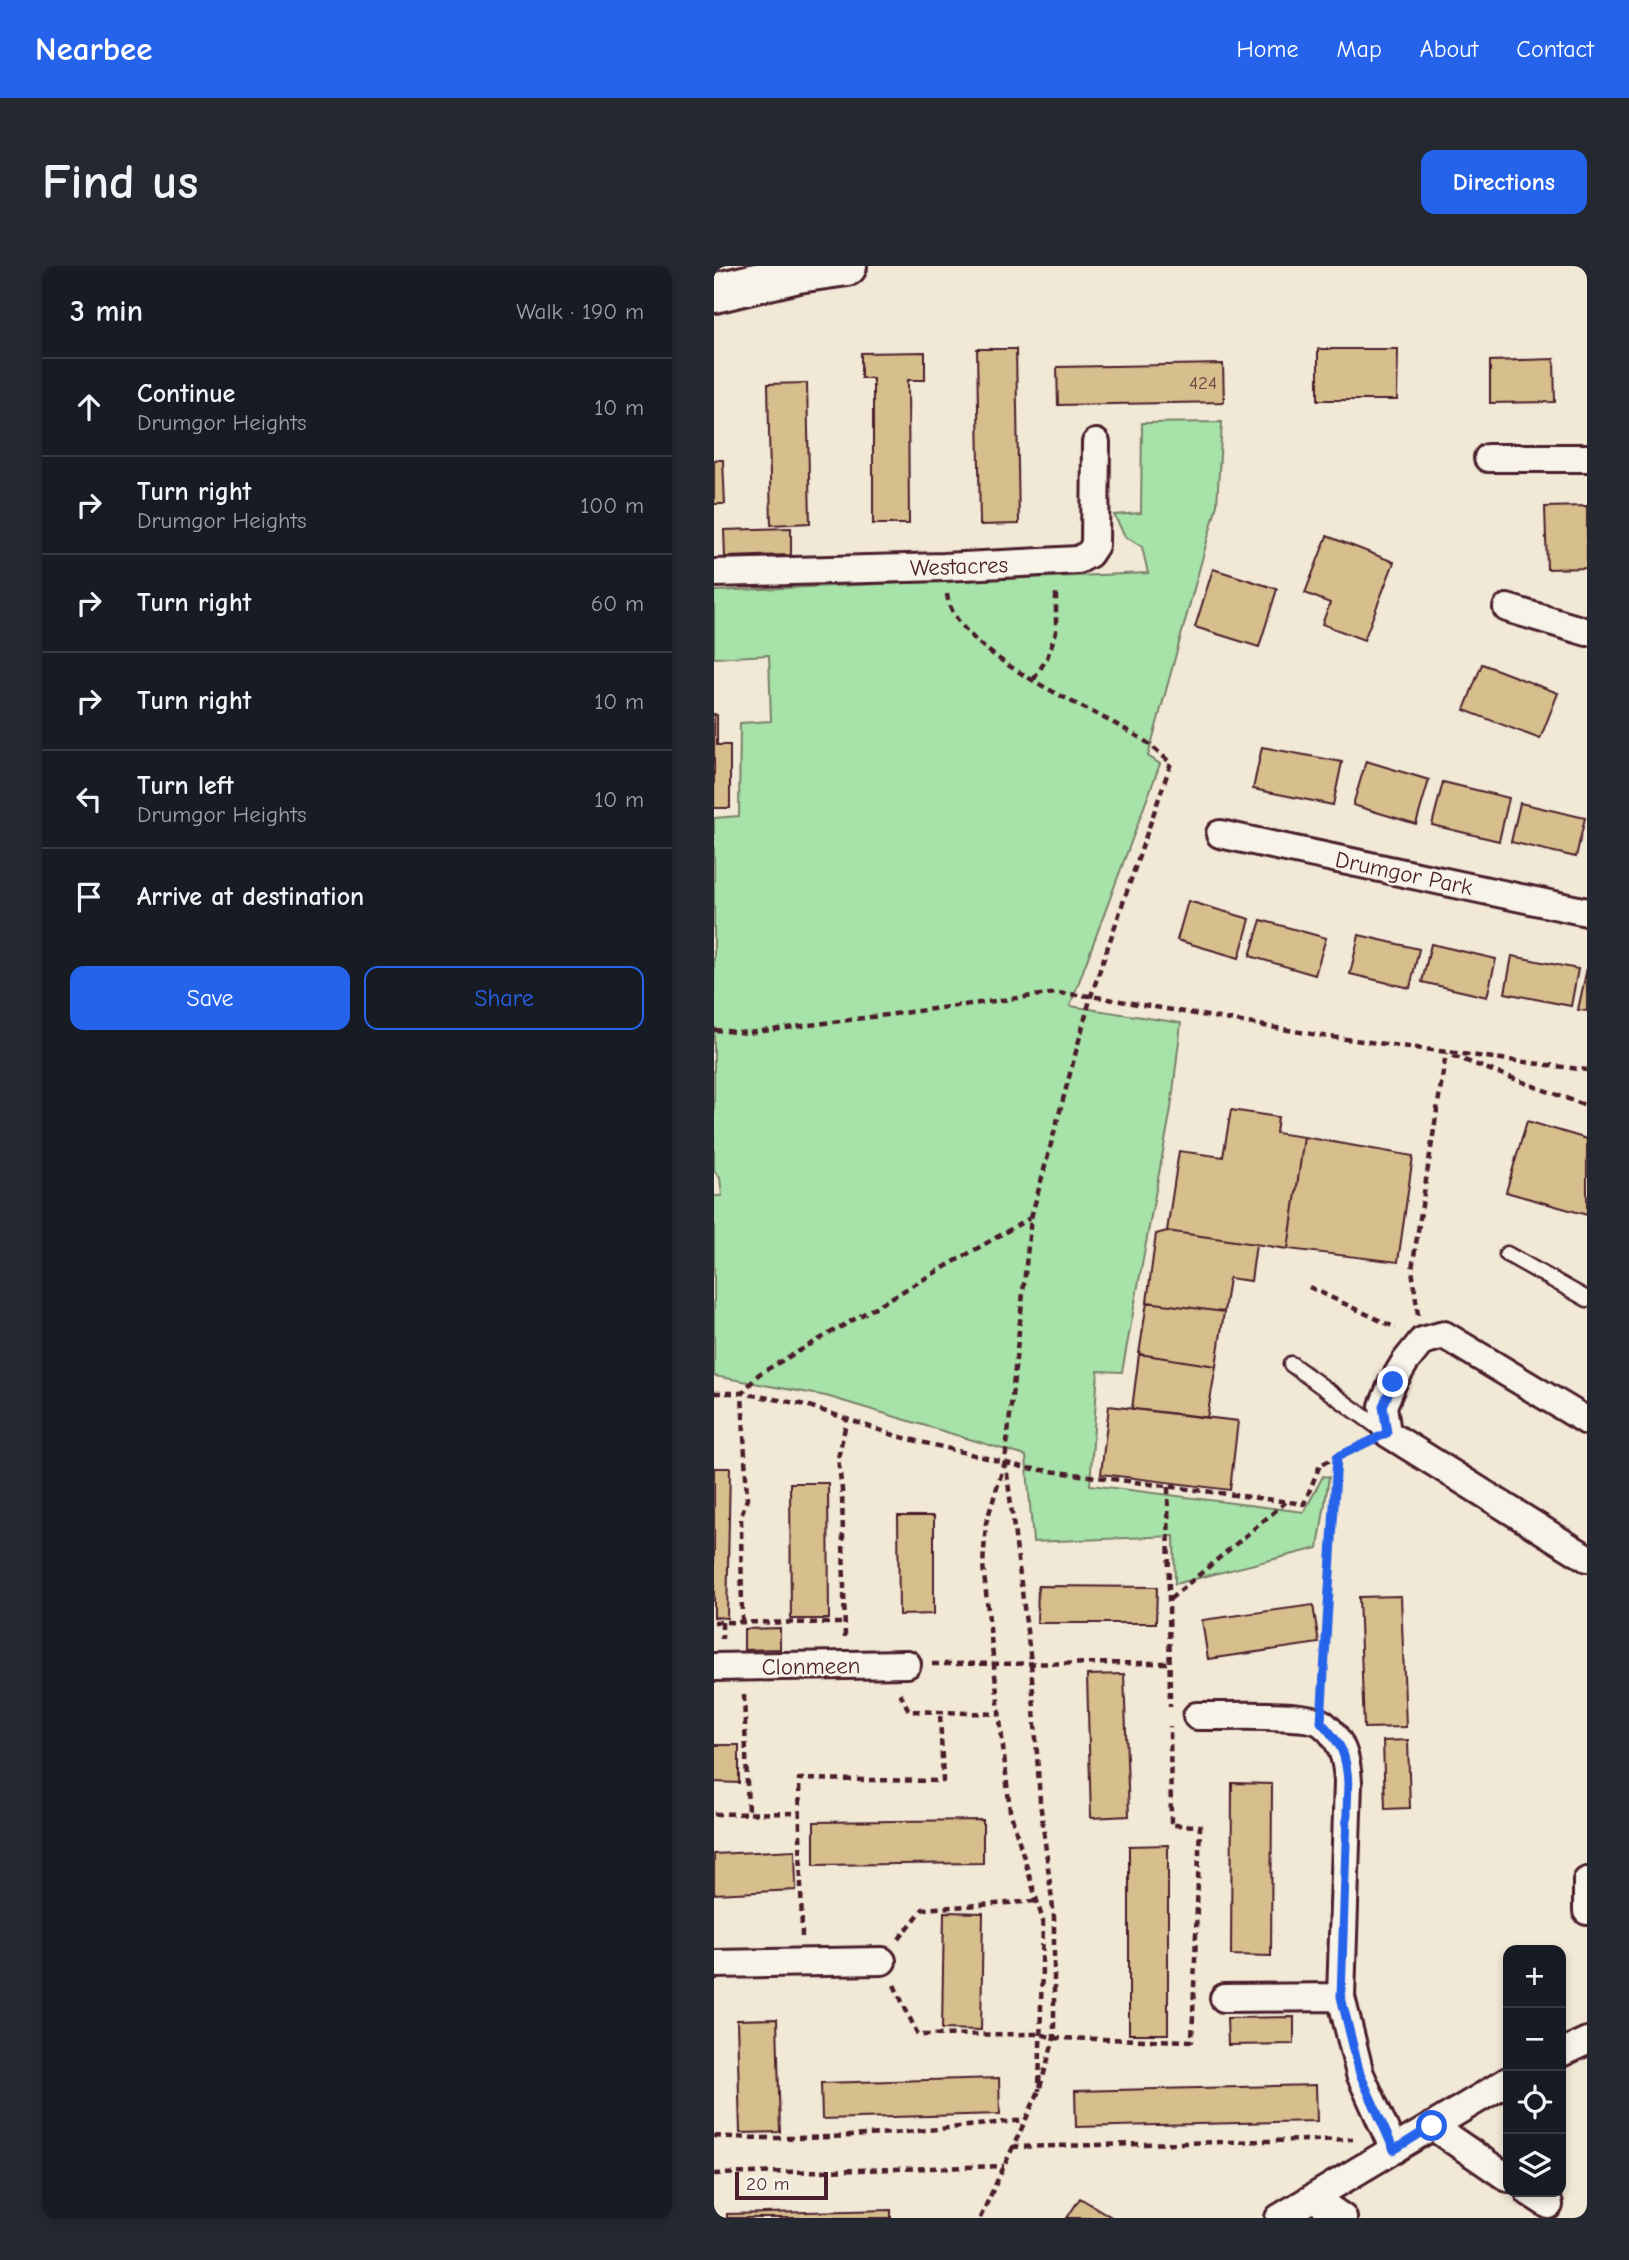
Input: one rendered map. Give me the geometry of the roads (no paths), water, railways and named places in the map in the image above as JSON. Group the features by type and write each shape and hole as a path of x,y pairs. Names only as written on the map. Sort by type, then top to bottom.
{"street":[{"path":"714,293 798,273 847,266"},
{"name":"Westacres","path":"714,573 944,567 1077,560 1089,554 1095,545 1096,443"},
{"path":"1488,458 1587,458"},
{"path":"1507,608 1587,632"},
{"name":"Drumgor Park","path":"1220,834 1587,912"},
{"path":"1587,1421 1444,1335 1422,1341 1405,1362 1383,1406 1387,1433 1587,1558"},
{"name":"Clonmeen","path":"714,1667 896,1665"},
{"path":"1197,1716 1296,1717 1321,1722 1346,1757 1348,1782 1341,1997 1360,2074 1394,2150"},
{"path":"1587,1881 1587,1911"},
{"path":"714,1964 882,1961"},
{"path":"1224,1998 1341,1997"},
{"path":"1566,2051 1587,2041"},
{"path":"1279,2218 1503,2084"},
{"path":"1432,2126 1503,2175"},
{"path":"1314,2198 1343,2218"}],"lane":[{"path":"1507,1254 1587,1299"},
{"path":"1291,1364 1387,1433"}]}
